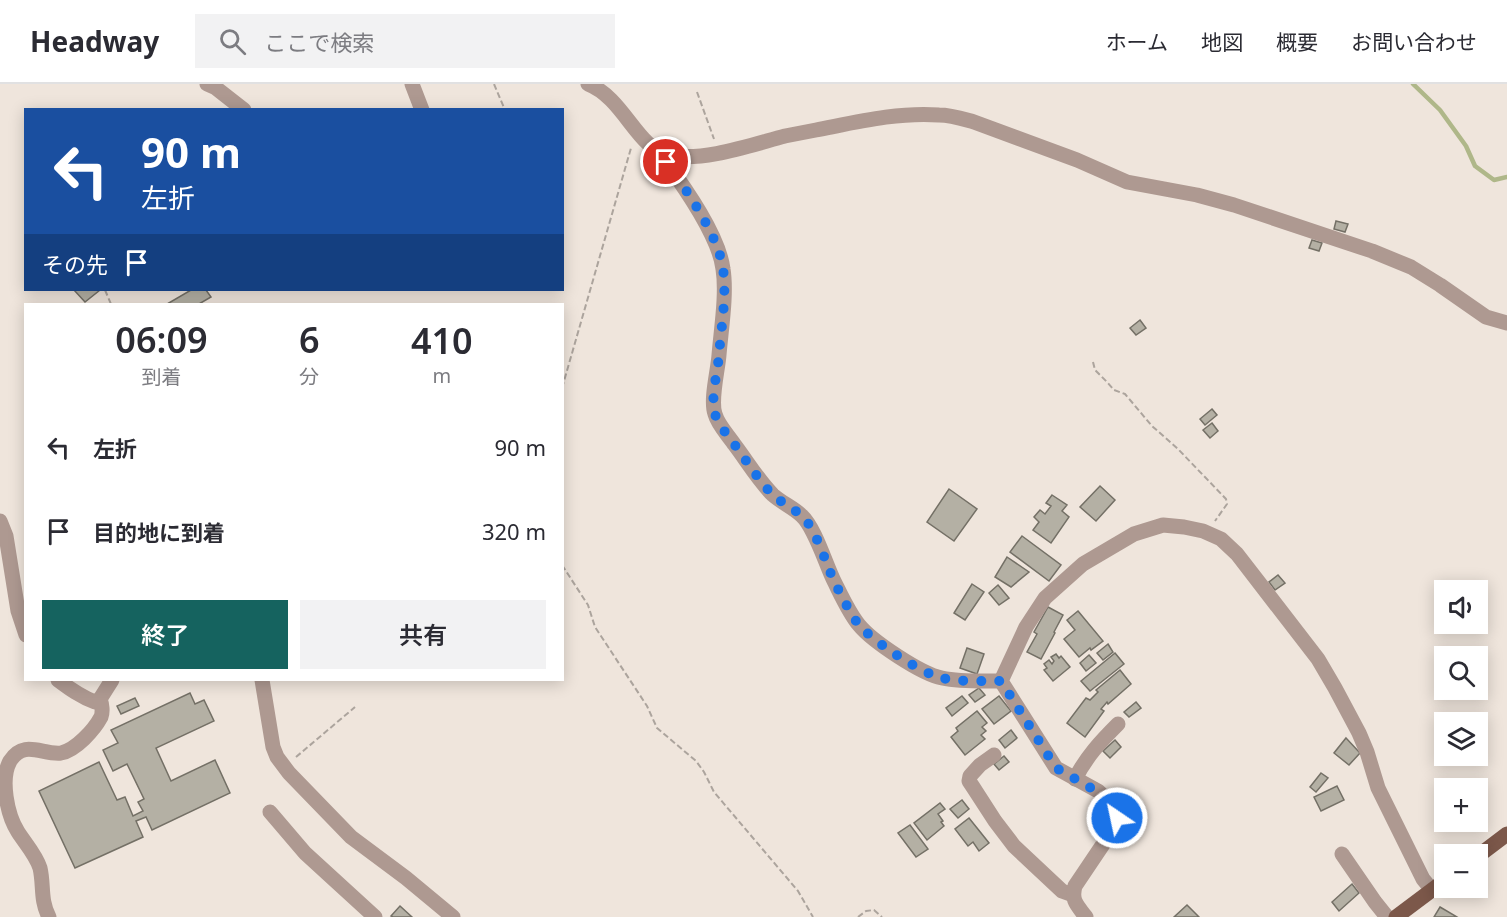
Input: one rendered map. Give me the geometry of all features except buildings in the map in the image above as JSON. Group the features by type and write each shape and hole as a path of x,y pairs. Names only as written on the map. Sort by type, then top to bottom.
{"main road":[{"path":"1488,848 1507,834"},
{"path":"1396,917 1432,890"}],"street":[{"path":"207,84 216,88 241,108"},
{"path":"412,84 421,108"},
{"path":"588,84 606,94 639,135 657,151 685,158 714,154 864,120 925,114 958,118 1077,160 1127,182 1197,195 1234,205 1372,251 1411,267 1486,317 1507,323"},
{"path":"666,162 708,228 716,244 723,268 719,356 713,404 715,414 723,428 758,477 774,495 803,517 811,527 835,582 856,622 863,630 924,672 941,678 1001,681"},
{"path":"0,521 6,536 18,611 24,629"},
{"path":"1001,681 1026,627 1045,598 1083,564 1134,534 1163,525 1206,532 1221,539 1237,554 1318,659 1359,733 1378,788 1423,879 1432,890"},
{"path":"59,681 72,691 95,702 100,699 111,681"},
{"path":"262,681 273,747 284,767 351,837 453,917"},
{"path":"1001,681 1056,768 1098,792 1116,811 1117,818 1114,828 1075,886 1073,895 1075,903 1086,917"},
{"path":"49,917 44,907 39,867 16,830 9,810 5,793 5,776 10,760 21,751 36,749 59,753 74,748 102,715 100,699"},
{"path":"1075,779 1095,747 1118,724"},
{"path":"994,755 980,765 970,776 969,781 1014,846 1062,891 1073,895"},
{"path":"270,812 305,853 375,917"},
{"path":"1342,854 1374,902 1387,917"}],"path":[{"path":"494,84 504,108"},
{"path":"697,92 714,136 714,154"},
{"path":"564,381 636,131"},
{"path":"1093,362 1095,370 1114,390 1125,394 1152,426 1178,449 1226,499 1227,504 1206,532"},
{"path":"564,568 588,605 595,627 647,706 657,728 696,761 714,792 798,891 813,917"},
{"path":"284,767 356,706"},
{"path":"858,917 866,911 874,910 882,917"}],"waterway":[{"path":"1413,84 1440,110 1466,146 1475,166 1494,180 1507,177"}],"route":[{"path":"666,162 708,228 716,244 723,268 719,356 713,404 715,414 758,477 774,495 803,517 811,527 835,582 856,622 895,654 924,672 941,678 1001,681 1056,768 1098,792 1111,803 1117,818"}]}
